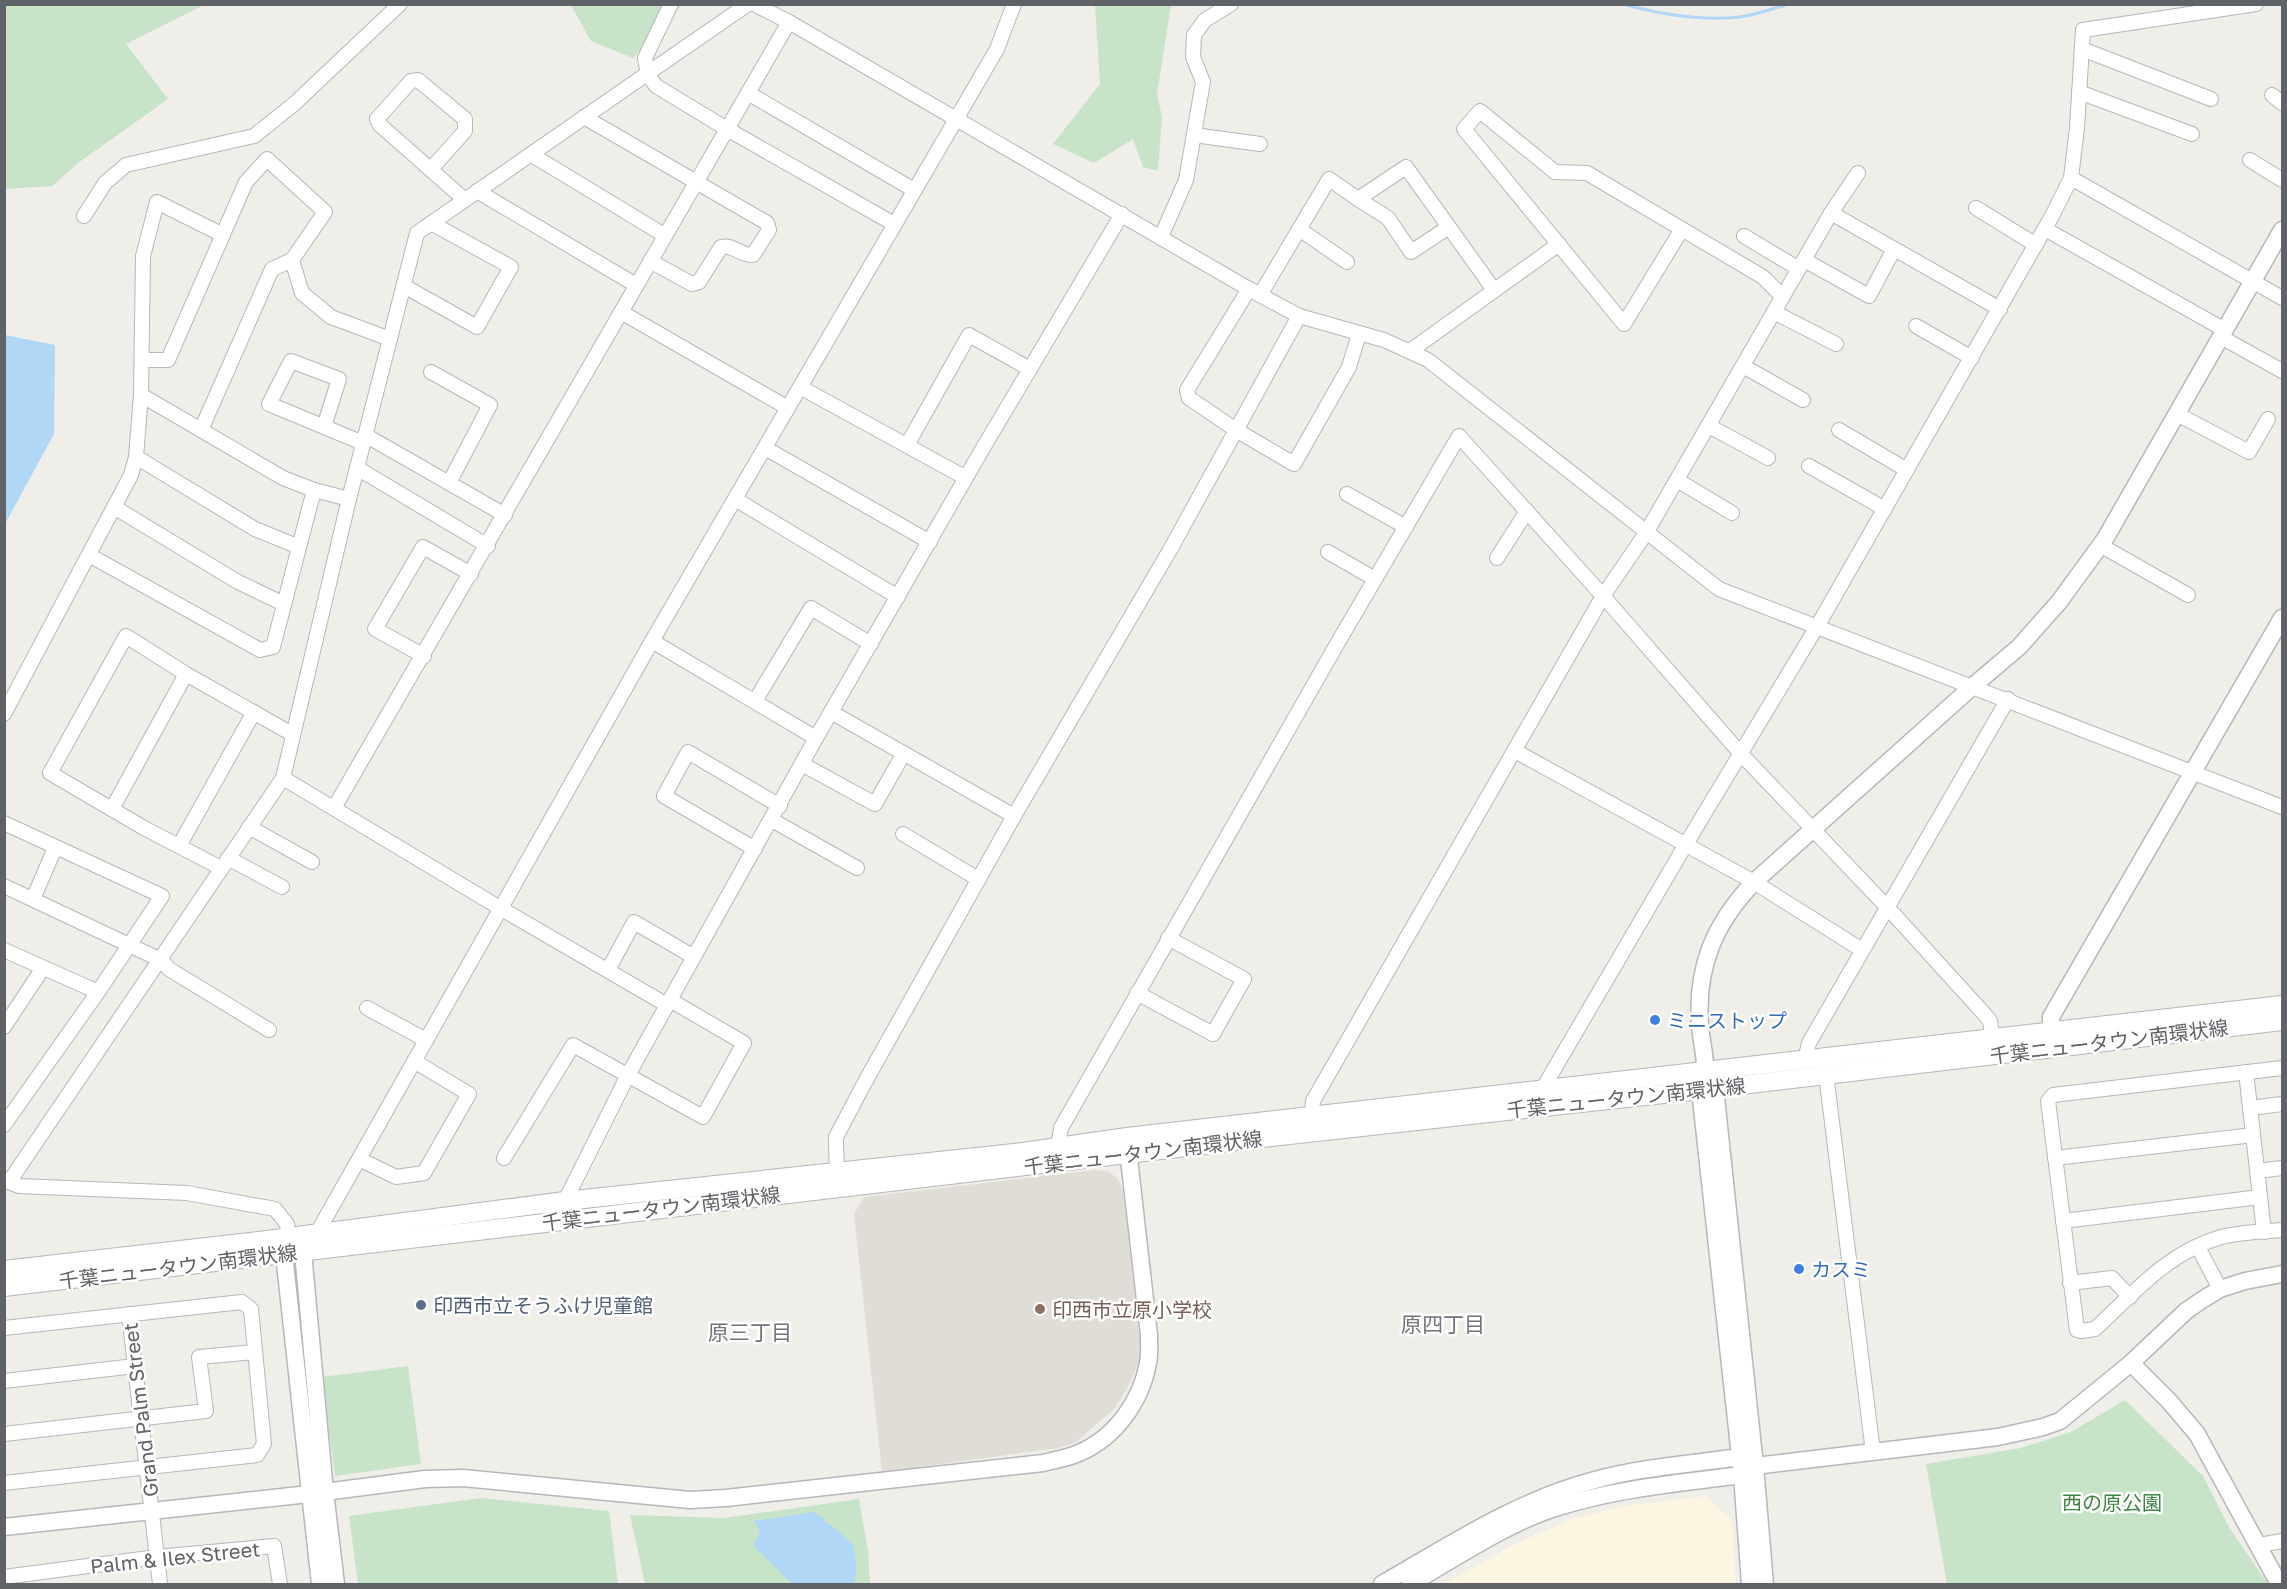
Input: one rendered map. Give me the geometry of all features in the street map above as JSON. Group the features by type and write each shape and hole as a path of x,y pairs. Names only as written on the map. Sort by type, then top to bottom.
{"main road":[{"name":"千葉ニュータウン南環状線","path":"4,1270 287,1246 303,1252 837,1180 1058,1147 1128,1146 1314,1117 2283,1005"},
{"name":"千葉ニュータウン南環状線","path":"4,1287 287,1246 317,1233 565,1201 837,1180 1128,1146 1707,1089 2283,1021"}],"street":[{"path":"84,216 105,183 126,165 254,136 294,104 400,4"},
{"path":"671,4 645,58 648,75 656,86 894,224"},
{"path":"336,1584 317,1493 287,1246 287,1224 275,1209 187,1193 20,1186 9,1182 283,778 349,499 417,233 748,4"},
{"path":"754,4 1299,316 1384,340 1428,360 1719,589 2283,807"},
{"path":"317,1233 652,641 997,49 1014,4"},
{"path":"1161,237 1186,180 1203,82 1193,57 1194,35 1205,20 1231,4"},
{"path":"1547,1090 1546,1083 1686,844 1818,626 2000,309 2072,178 2083,30 2256,4"},
{"path":"334,808 488,546 789,22"},
{"path":"2082,50 2211,99"},
{"path":"430,169 465,131 465,119 418,80 411,81 377,119 380,126 465,200"},
{"path":"2079,92 2192,134"},
{"path":"748,93 914,190"},
{"path":"1682,229 1624,324 1464,129 1480,111 1556,172 1587,173 1682,229 1763,277 1783,297"},
{"path":"584,117 767,223 770,230 753,255 748,256 728,245 721,247 699,282 692,284 650,261"},
{"path":"1194,135 1260,144"},
{"path":"532,154 664,236"},
{"path":"142,360 168,360 246,183 267,159 325,212 292,260 272,269 201,430"},
{"path":"2250,160 2283,180"},
{"path":"1358,199 1406,167 1494,290"},
{"path":"1314,1117 1313,1101 1603,596 1646,533 1832,213 1858,173"},
{"path":"2072,178 2283,298"},
{"path":"1359,334 1349,367 1294,464 1236,430 1189,398 1187,390 1299,230 1329,179 1388,218 1411,252 1449,227"},
{"path":"477,191 636,285"},
{"path":"4,714 131,475 136,458 141,395 143,256 157,202 223,235"},
{"path":"1976,208 2036,245"},
{"path":"1832,213 2000,309"},
{"path":"565,1201 628,1075 816,738 1122,214"},
{"path":"404,286 477,327 511,267 431,223"},
{"path":"2045,229 2283,371"},
{"path":"1299,230 1347,262"},
{"path":"1765,1584 1748,1470 1700,1034 1702,976 1713,939 1727,914 1754,882 2019,647 2059,602 2100,546 2283,230"},
{"path":"1744,236 1869,297 1894,249"},
{"path":"1410,351 1559,244"},
{"path":"292,260 302,293 331,317 390,339"},
{"path":"621,312 788,408"},
{"path":"1774,312 1836,344"},
{"path":"837,1180 836,1137 978,879 1170,550 1299,316"},
{"path":"1916,326 1972,358"},
{"path":"907,445 969,335 1030,369"},
{"path":"324,427 339,379 291,361 269,404 324,427 364,439 505,515"},
{"path":"1743,366 1803,400"},
{"path":"430,372 490,405 449,483"},
{"path":"800,387 966,478"},
{"path":"141,395 283,478 314,490 349,499"},
{"path":"2177,414 2249,452 2268,418"},
{"path":"1708,426 1768,458"},
{"path":"1839,430 1908,470"},
{"path":"1058,1147 1061,1128 1168,938 1459,436 1741,754 1888,908 1987,1017 1990,1021 1993,1039"},
{"path":"765,448 930,542"},
{"path":"136,458 255,529 299,547"},
{"path":"1809,466 1885,509"},
{"path":"357,468 488,546"},
{"path":"1677,480 1732,513"},
{"path":"89,555 260,650 273,647 314,490"},
{"path":"1347,494 1406,527"},
{"path":"735,499 898,597"},
{"path":"114,507 238,582 284,604"},
{"path":"1497,558 1527,511"},
{"path":"2100,546 2188,595"},
{"path":"424,656 375,629 423,547 471,574"},
{"path":"1328,552 1375,579"},
{"path":"755,701 811,608 871,645"},
{"path":"2051,1033 2051,1017 2283,618"},
{"path":"282,886 179,846 50,773 126,636 186,674 292,734"},
{"path":"652,641 816,738"},
{"path":"112,809 186,674"},
{"path":"1805,1060 1809,1043 2008,699"},
{"path":"179,846 254,712"},
{"path":"831,712 1014,816"},
{"path":"1515,751 1754,882 1862,950"},
{"path":"755,849 664,796 688,752 780,806"},
{"path":"802,764 874,804 904,753"},
{"path":"283,778 500,908 608,970 744,1043 703,1117 573,1045 504,1158"},
{"path":"772,820 857,868"},
{"path":"4,823 162,896 98,992 4,1125"},
{"path":"249,827 312,862"},
{"path":"903,834 978,879"},
{"path":"33,899 55,848"},
{"path":"4,886 161,960 168,969 269,1030"},
{"path":"608,970 634,922 694,957"},
{"path":"1137,993 1214,1035 1244,979 1168,938"},
{"path":"4,950 98,992"},
{"path":"7,1019 43,968"},
{"path":"367,1008 426,1040"},
{"path":"358,1159 396,1177 423,1173 469,1094 414,1061"},
{"path":"2283,1068 2053,1095 2049,1101 2076,1329 2081,1331 2095,1329 2165,1263 2198,1247 2218,1238 2283,1230"},
{"path":"2246,1072 2264,1232"},
{"path":"1826,1074 1873,1452"},
{"path":"1707,1089 1740,1457 1748,1470 1750,1584"},
{"path":"2250,1107 2283,1104"},
{"path":"2055,1158 2253,1135"},
{"path":"4,1527 152,1517 425,1479 463,1478 690,1500 726,1498 1043,1463 1080,1453 1111,1433 1130,1411 1143,1385 1149,1361 1149,1335 1128,1146"},
{"path":"2257,1171 2283,1168"},
{"path":"2063,1221 2260,1197"},
{"path":"2198,1247 2220,1289"},
{"path":"303,1252 320,1584"},
{"path":"1410,1584 1517,1524 1551,1509 1606,1494 1748,1470 1998,1437 2060,1421 2131,1363 2186,1311 2220,1289 2245,1281 2283,1274"},
{"path":"2070,1283 2112,1278 2130,1297"},
{"path":"4,1483 257,1455 264,1444 251,1309 242,1302 129,1314"},
{"name":"Grand Palm Street","path":"4,1328 129,1314 160,1584"},
{"path":"4,1434 206,1411 199,1357 255,1352"},
{"path":"2131,1363 2169,1401 2197,1434 2279,1584"},
{"path":"4,1381 135,1366"},
{"path":"1382,1584 1512,1510 1546,1496 1596,1479 1740,1457"},
{"path":"2259,1545 2283,1541"},
{"name":"Palm & Ilex Street","path":"4,1577 157,1557 274,1546 280,1584"}],"shaded area":[{"path":"1094,1170 1108,1171 1117,1178 1123,1190 1141,1350 1139,1362 1127,1389 1115,1408 1075,1443 1058,1448 882,1472 854,1214 864,1197"},
{"path":"1706,1496 1732,1520 1736,1584 1444,1584 1515,1544 1572,1519 1625,1506"}],"green space":[{"path":"5,4 204,5 126,44 168,99 78,163 52,186 5,189"},
{"path":"571,5 682,5 633,58 591,41"},
{"path":"1095,5 1171,5 1157,94 1162,117 1158,171 1143,167 1133,139 1094,163 1053,144 1100,84"},
{"path":"408,1366 421,1464 335,1476 322,1377"},
{"name":"西の原公園","path":"2125,1400 2203,1476 2230,1529 2268,1584 1947,1584 1926,1464 2021,1448 2071,1432"},
{"path":"481,1498 609,1511 618,1584 358,1584 349,1516"},
{"path":"859,1499 868,1551 870,1584 645,1584 630,1515 724,1518"}],"water":[{"path":"5,335 55,345 54,434 5,524"},
{"path":"815,1512 853,1544 857,1569 854,1584 792,1584 754,1546 760,1531 754,1521"}],"waterway":[{"path":"1623,4 1666,14 1711,18 1746,16 1790,4"}],"place":[{"name":"ミニストップ","path":"1655,1020"},
{"name":"カスミ","path":"1799,1269"},
{"name":"印西市立そうふけ児童館","path":"421,1305"},
{"name":"印西市立原小学校","path":"1040,1309"}],"district":[{"name":"原四丁目","path":"1443,1324"},
{"name":"原三丁目","path":"750,1332"}]}
